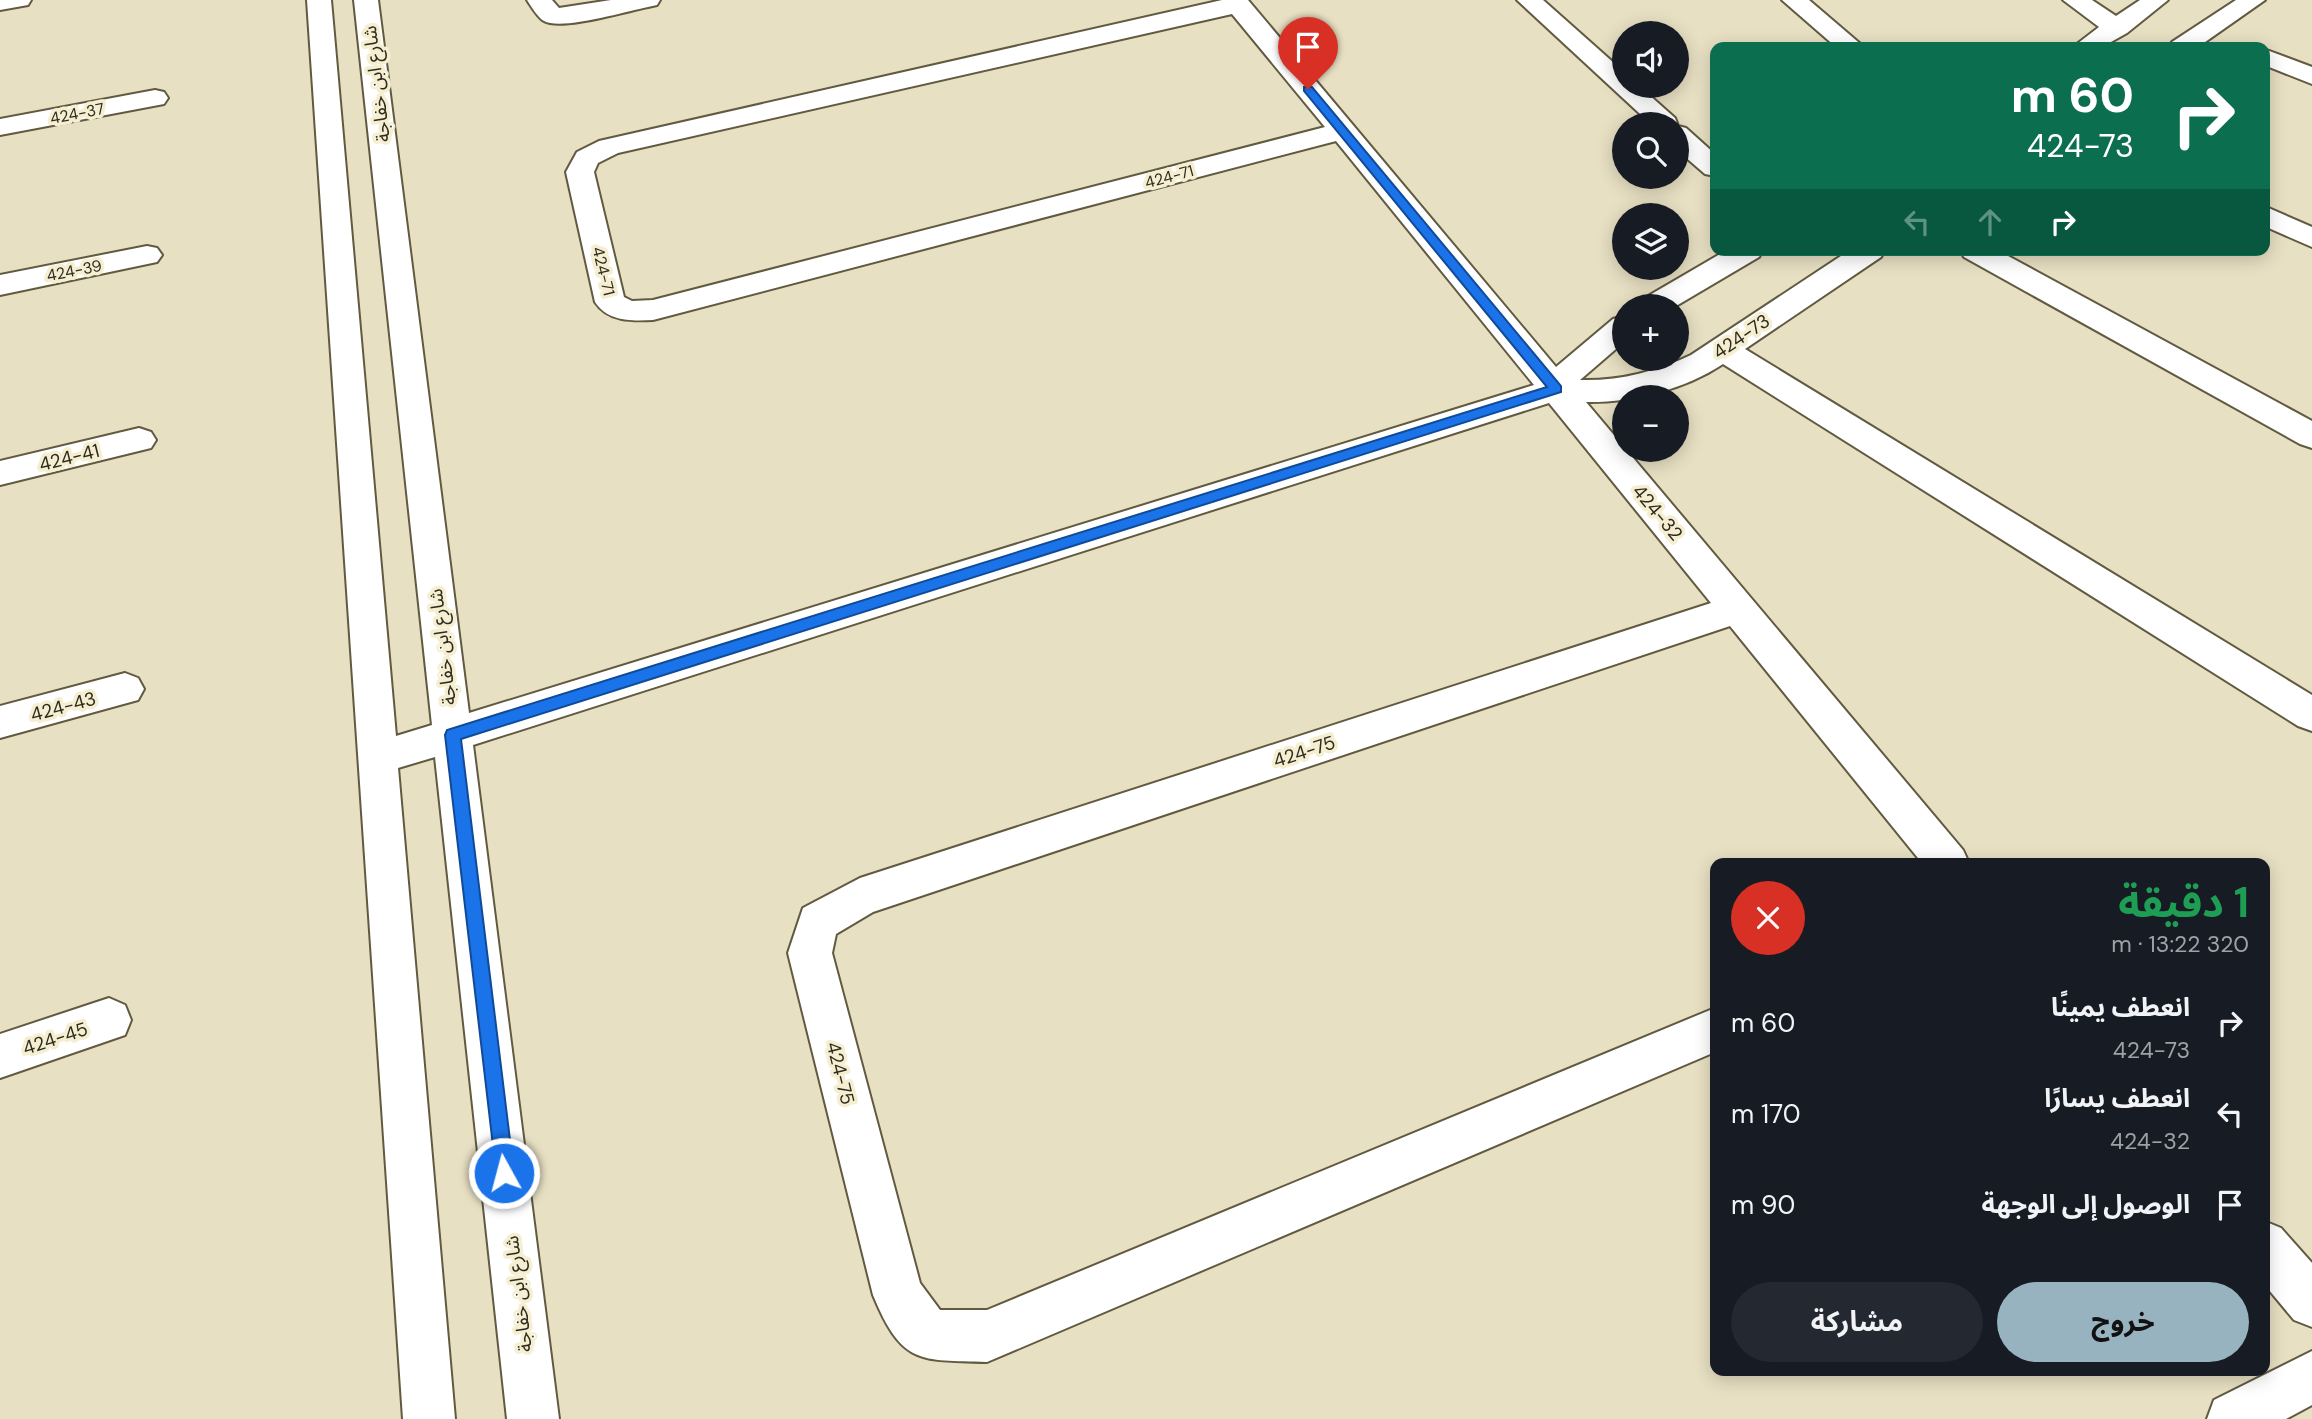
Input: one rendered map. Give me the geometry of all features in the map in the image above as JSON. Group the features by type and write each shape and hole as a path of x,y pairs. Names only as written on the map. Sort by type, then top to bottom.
{"street":[{"path":"0,3 19,0"},
{"path":"319,0 429,1419"},
{"name":"شارع ابن خفاجة","path":"366,0 533,1419"},
{"path":"539,0 552,16 573,15 648,0"},
{"path":"1529,0 1653,112"},
{"path":"1794,0 1845,42"},
{"path":"2075,0 2118,28"},
{"path":"2189,42 2253,0"},
{"path":"2094,42 2118,28 2147,2"},
{"name":"424-32","path":"1236,3 1944,858"},
{"name":"424-71","path":"1236,3 609,147 587,158 580,172 610,302 627,311 653,310 1342,131"},
{"path":"2206,31 2233,42"},
{"path":"2270,58 2312,76"},
{"name":"424-37","path":"0,127 155,98"},
{"path":"1689,145 1710,164"},
{"path":"2270,218 2312,238"},
{"name":"424-39","path":"0,285 147,255"},
{"path":"1674,294 1739,256"},
{"name":"424-73","path":"378,758 1556,389 1582,393 1648,385 1677,376 1862,256"},
{"path":"1985,256 2312,436"},
{"path":"1556,389 1575,365 1612,336"},
{"path":"1722,349 2312,715"},
{"name":"424-41","path":"0,473 139,440"},
{"name":"424-75","path":"1710,1032 987,1336 927,1335 898,1295 810,953 818,922 860,897 1738,609"},
{"name":"424-43","path":"0,722 125,689"},
{"name":"424-45","path":"0,1056 109,1020"},
{"path":"2270,1252 2312,1302"},
{"path":"2233,1419 2312,1377"}],"route":[{"path":"504,1173 453,735 1556,389 1308,89"}]}
